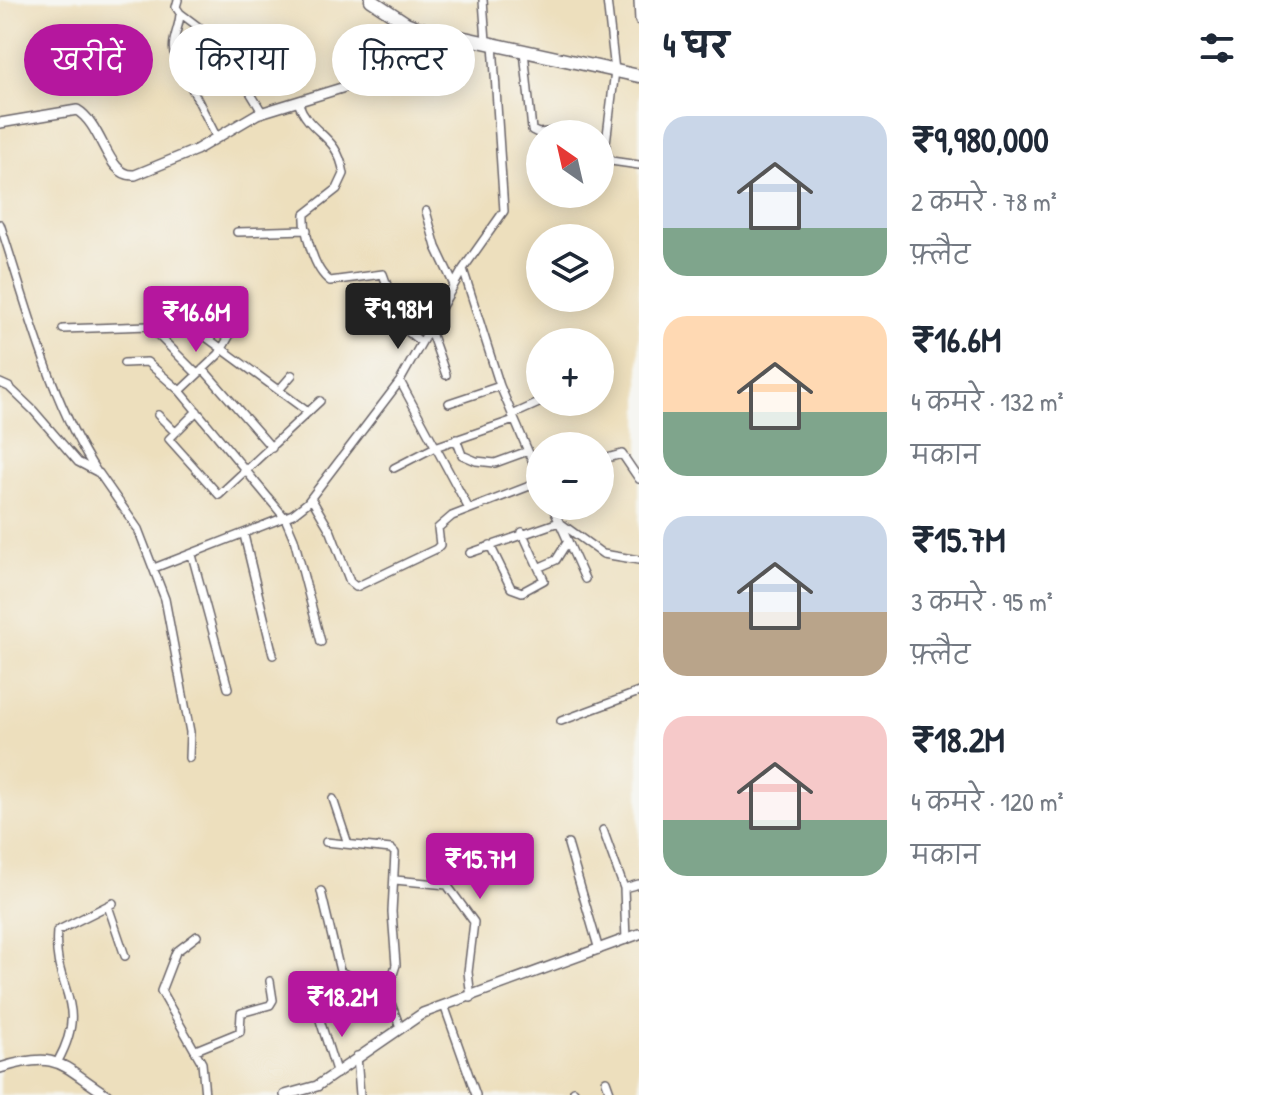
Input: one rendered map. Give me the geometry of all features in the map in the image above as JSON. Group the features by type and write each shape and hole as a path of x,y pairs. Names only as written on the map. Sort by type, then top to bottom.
{"main road":[{"path":"375,1 409,24"},
{"path":"475,38 639,76"}],"street":[{"path":"178,0 176,7 180,13 220,43 262,112"},
{"path":"154,568 285,518 311,498 400,381 463,269 504,211 490,41 483,0"},
{"path":"607,0 615,71 605,151 611,161 639,165"},
{"path":"638,0 639,21"},
{"path":"180,13 180,26 172,45 174,53 217,138"},
{"path":"524,49 531,120"},
{"path":"0,123 77,110 92,123 117,171 125,176 178,159 262,112 332,91"},
{"path":"298,102 305,119 334,143 344,174 337,189 305,214 307,230 326,279 383,274 402,327 421,342"},
{"path":"426,211 436,247 454,285"},
{"path":"0,224 42,354 73,430 138,529 154,568 167,609 190,732 189,758"},
{"path":"237,232 307,230"},
{"path":"463,269 500,386 526,447"},
{"path":"165,307 224,347 308,412"},
{"path":"63,329 149,326 200,371 272,448"},
{"path":"429,327 446,375"},
{"path":"180,391 224,347 231,333"},
{"path":"124,363 147,362 180,391 285,518 294,539 321,642"},
{"path":"279,390 292,375"},
{"path":"400,381 469,509"},
{"path":"0,383 9,387 33,410 78,462 99,473"},
{"path":"449,403 500,386"},
{"path":"197,411 169,436 170,442 217,494 222,494 320,401"},
{"path":"394,468 435,447 526,411"},
{"path":"158,415 174,431"},
{"path":"456,439 462,455 486,463 495,463 526,452"},
{"path":"614,456 622,454 639,479"},
{"path":"311,498 356,587 436,549 440,545 438,528 452,516 526,486"},
{"path":"470,553 522,532 559,522"},
{"path":"559,522 585,579"},
{"path":"559,522 603,554 639,560"},
{"path":"490,545 508,584 517,593 542,583 540,567 522,532"},
{"path":"244,535 273,655"},
{"path":"540,567 556,560 568,541"},
{"path":"192,555 228,688"},
{"path":"561,721 639,692"},
{"path":"333,799 348,844"},
{"path":"603,830 624,888 626,940"},
{"path":"326,842 391,849 397,862 392,912 396,965 387,987 400,1027"},
{"path":"568,844 599,950"},
{"path":"395,880 447,885 472,915 474,927 468,972 471,998"},
{"path":"624,888 639,884"},
{"path":"321,891 340,971 390,999"},
{"path":"58,1061 72,1035 74,1014 59,976 57,931 110,905 125,956"},
{"path":"285,1095 317,1086 400,1027 444,1005 471,998 639,934"},
{"path":"197,936 176,952 161,991 196,1050 204,1070 205,1095"},
{"path":"196,1050 240,1032 241,1013 270,1005 273,1000 270,981"},
{"path":"444,1005 476,1095"},
{"path":"318,1014 337,1074"},
{"path":"357,1056 360,1095"},
{"path":"0,1068 37,1059 58,1061 107,1095"},
{"path":"606,1081 611,1095"}]}
